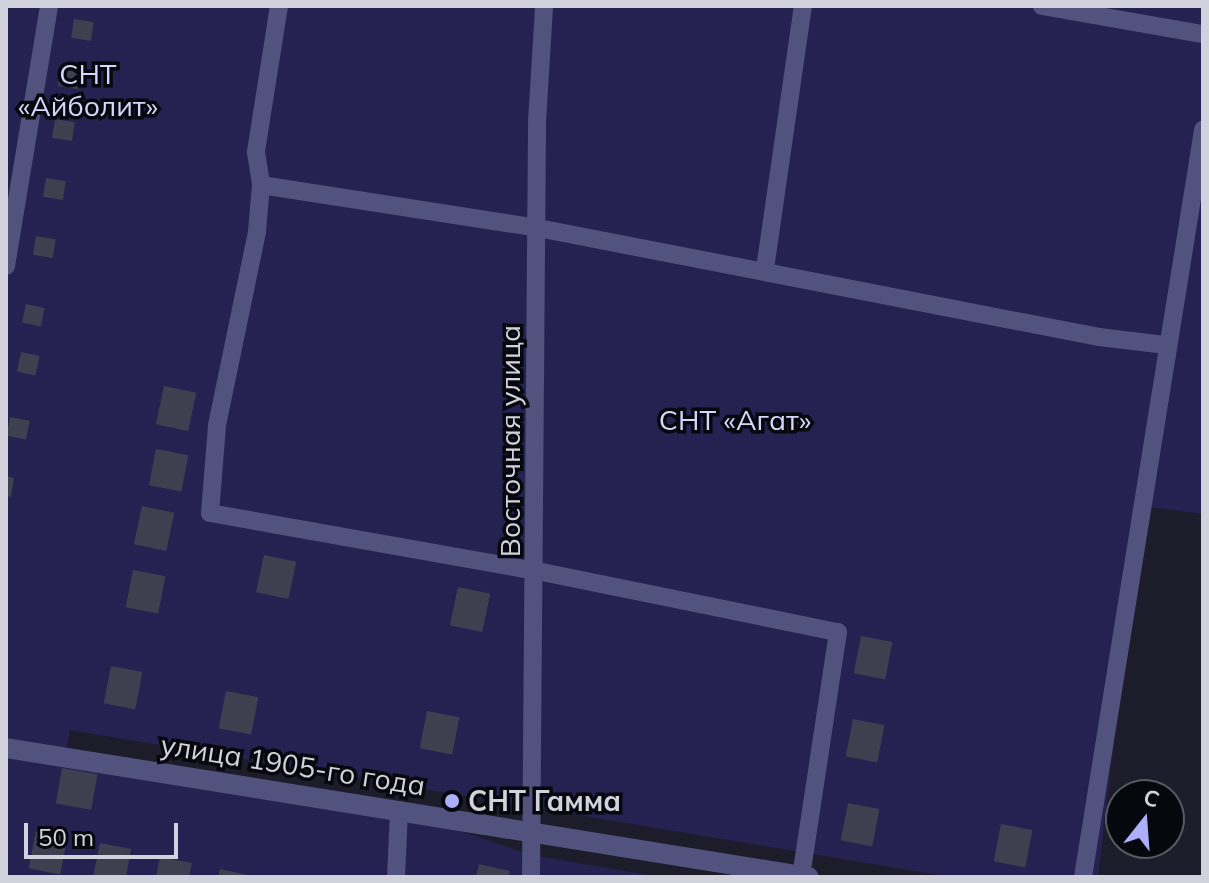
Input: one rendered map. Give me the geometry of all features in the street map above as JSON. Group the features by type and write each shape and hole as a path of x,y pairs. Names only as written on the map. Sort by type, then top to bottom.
{"street":[{"path":"6,266 49,6"},
{"path":"279,6 256,152 261,185 257,232 217,426 210,513 537,571 838,632 805,876"},
{"name":"Восточная улица","path":"531,877 537,571 538,67 544,6"},
{"path":"765,269 803,6"},
{"path":"1042,6 1203,34"},
{"path":"1083,877 1165,345 1203,130"},
{"path":"261,185 538,228 765,269 1099,337 1165,345"},
{"name":"улица 1905-го года","path":"6,748 805,876"},
{"path":"396,877 399,810"}],"green space":[{"name":"СНТ «Агат»","path":"6,6 1203,6 1203,514 1141,506 1109,779 1105,779 1105,817 1098,877 950,877 70,730 65,757 399,810 531,855 660,877 6,877"}],"building":[{"path":"74,19 94,22 91,41 71,38"},
{"path":"61,67 81,70 78,89 58,86"},
{"path":"55,119 75,122 72,141 52,138"},
{"path":"46,178 66,181 63,200 43,197"},
{"path":"36,236 56,239 53,258 33,255"},
{"path":"26,304 45,308 41,327 22,323"},
{"path":"21,352 40,356 35,376 17,372"},
{"path":"164,386 196,393 188,431 156,424"},
{"path":"10,417 30,421 26,439 6,436"},
{"path":"156,449 188,455 181,492 149,485"},
{"path":"6,476 14,478 11,497 6,496"},
{"path":"142,506 174,513 166,551 134,544"},
{"path":"264,555 296,562 288,599 256,592"},
{"path":"133,570 165,576 158,614 126,607"},
{"path":"458,587 490,594 482,632 450,625"},
{"path":"861,636 892,642 885,679 854,673"},
{"path":"111,666 142,672 135,709 104,703"},
{"path":"226,691 258,697 251,735 219,728"},
{"path":"427,711 459,717 452,755 420,748"},
{"path":"853,719 884,725 877,762 846,756"},
{"path":"62,768 97,774 91,810 56,803"},
{"path":"848,803 879,809 872,846 841,840"},
{"path":"1001,824 1032,830 1025,867 994,861"},
{"path":"36,831 67,837 60,874 29,868"},
{"path":"100,843 131,849 126,877 93,877"},
{"path":"160,857 192,863 189,877 156,877"},
{"path":"479,864 510,871 509,877 476,877"},
{"path":"220,869 252,876 252,877 218,877"}],"place":[{"name":"СНТ Гамма","path":"452,801"}],"park label":[{"name":"СНТ «Айболит»","path":"88,90"}]}
